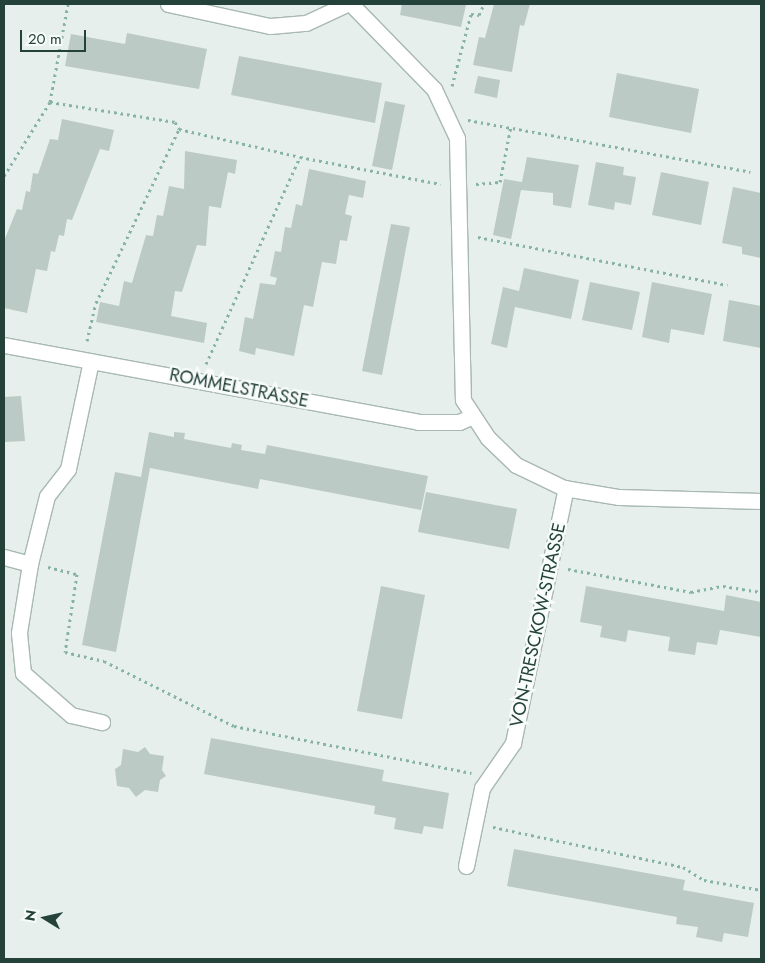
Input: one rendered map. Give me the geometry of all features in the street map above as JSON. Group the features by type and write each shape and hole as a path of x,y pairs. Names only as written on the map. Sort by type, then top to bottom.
{"street":[{"path":"168,4 270,26 306,22 349,4 439,98 457,138 460,186 463,400 473,416 516,465 566,488 619,497 761,501"},
{"name":"ROMMELSTRASSE","path":"4,345 418,422 459,422 473,416"},
{"path":"86,360 68,469 47,496 30,564 19,633 23,673 71,715 102,722"},
{"name":"VON-TRESCKOW-STRASSE","path":"466,866 477,824 482,788 500,759 513,743 553,566 566,488"},
{"path":"4,558 30,564"}],"path":[{"path":"4,176 50,102 68,4"},
{"path":"439,98 456,83 471,14 479,15 484,4"},
{"path":"50,102 175,122 179,129 300,157 460,186 500,182 511,126"},
{"path":"450,122 474,119 750,172"},
{"path":"86,360 96,303 179,129"},
{"path":"199,380 300,157"},
{"path":"460,235 728,285"},
{"path":"30,564 77,574 65,652 104,661 234,726 489,777"},
{"path":"553,566 691,592 724,586 761,592"},
{"path":"477,824 683,867 704,880 761,890"}],"building":[{"path":"402,4 466,5 461,27 400,15"},
{"path":"494,4 530,4 524,26 520,25 512,72 473,65 479,37 485,38"},
{"path":"127,33 207,49 199,89 65,66 71,34 125,44"},
{"path":"239,56 382,83 375,123 231,95"},
{"path":"617,73 699,89 691,133 609,117"},
{"path":"478,76 500,80 497,98 474,93"},
{"path":"385,101 405,105 392,170 372,166"},
{"path":"62,119 114,130 109,151 100,149 72,220 67,219 64,236 59,235 55,252 51,251 47,271 36,269 27,313 4,308 4,241 17,209 22,210 26,191 30,192 33,173 38,174 50,139 58,140"},
{"path":"185,151 237,160 235,174 228,172 221,208 209,206 206,246 197,245 182,292 175,291 171,316 207,323 204,343 96,322 100,302 119,306 124,281 132,283 146,235 153,236 157,215 163,216 169,186 184,189"},
{"path":"527,157 579,165 571,208 553,205 553,193 521,190 511,239 493,235 504,179 522,182"},
{"path":"596,162 624,167 623,175 636,177 631,205 615,202 614,210 588,205"},
{"path":"309,169 366,181 363,198 349,195 345,214 352,216 347,241 340,240 336,264 322,262 313,307 304,305 294,356 256,348 255,355 239,351 245,317 253,319 260,283 275,285 277,278 270,276 275,251 281,252 285,227 291,228 296,204 302,206"},
{"path":"661,172 709,182 701,225 652,215"},
{"path":"733,187 761,193 761,258 742,254 742,247 722,243"},
{"path":"391,224 410,227 382,375 362,371"},
{"path":"524,268 579,280 571,319 515,307 507,348 491,344 503,287 519,291"},
{"path":"590,282 640,292 632,330 582,320"},
{"path":"652,282 712,294 704,335 671,329 669,343 642,337"},
{"path":"729,300 761,306 761,348 723,341"},
{"path":"21,396 25,441 4,442 4,397"},
{"path":"149,432 174,437 174,432 185,433 184,439 231,448 232,443 242,445 241,450 265,454 267,445 428,476 421,510 260,479 258,489 150,468 116,652 82,645 115,472 141,477"},
{"path":"426,492 517,509 509,549 418,532"},
{"path":"381,586 425,595 402,719 357,711"},
{"path":"586,586 724,611 726,595 761,602 761,637 720,630 717,645 697,642 695,655 668,651 670,637 628,630 626,642 600,637 602,626 580,622"},
{"path":"211,738 384,770 382,781 449,793 443,829 424,826 422,834 394,829 396,818 374,814 375,806 204,774"},
{"path":"145,747 150,754 164,756 162,770 166,776 160,780 158,792 145,790 136,797 129,788 117,786 115,769 121,765 123,749 138,752"},
{"path":"514,849 685,880 683,890 754,903 748,937 724,933 722,942 696,937 698,927 676,924 677,917 507,886"}]}
